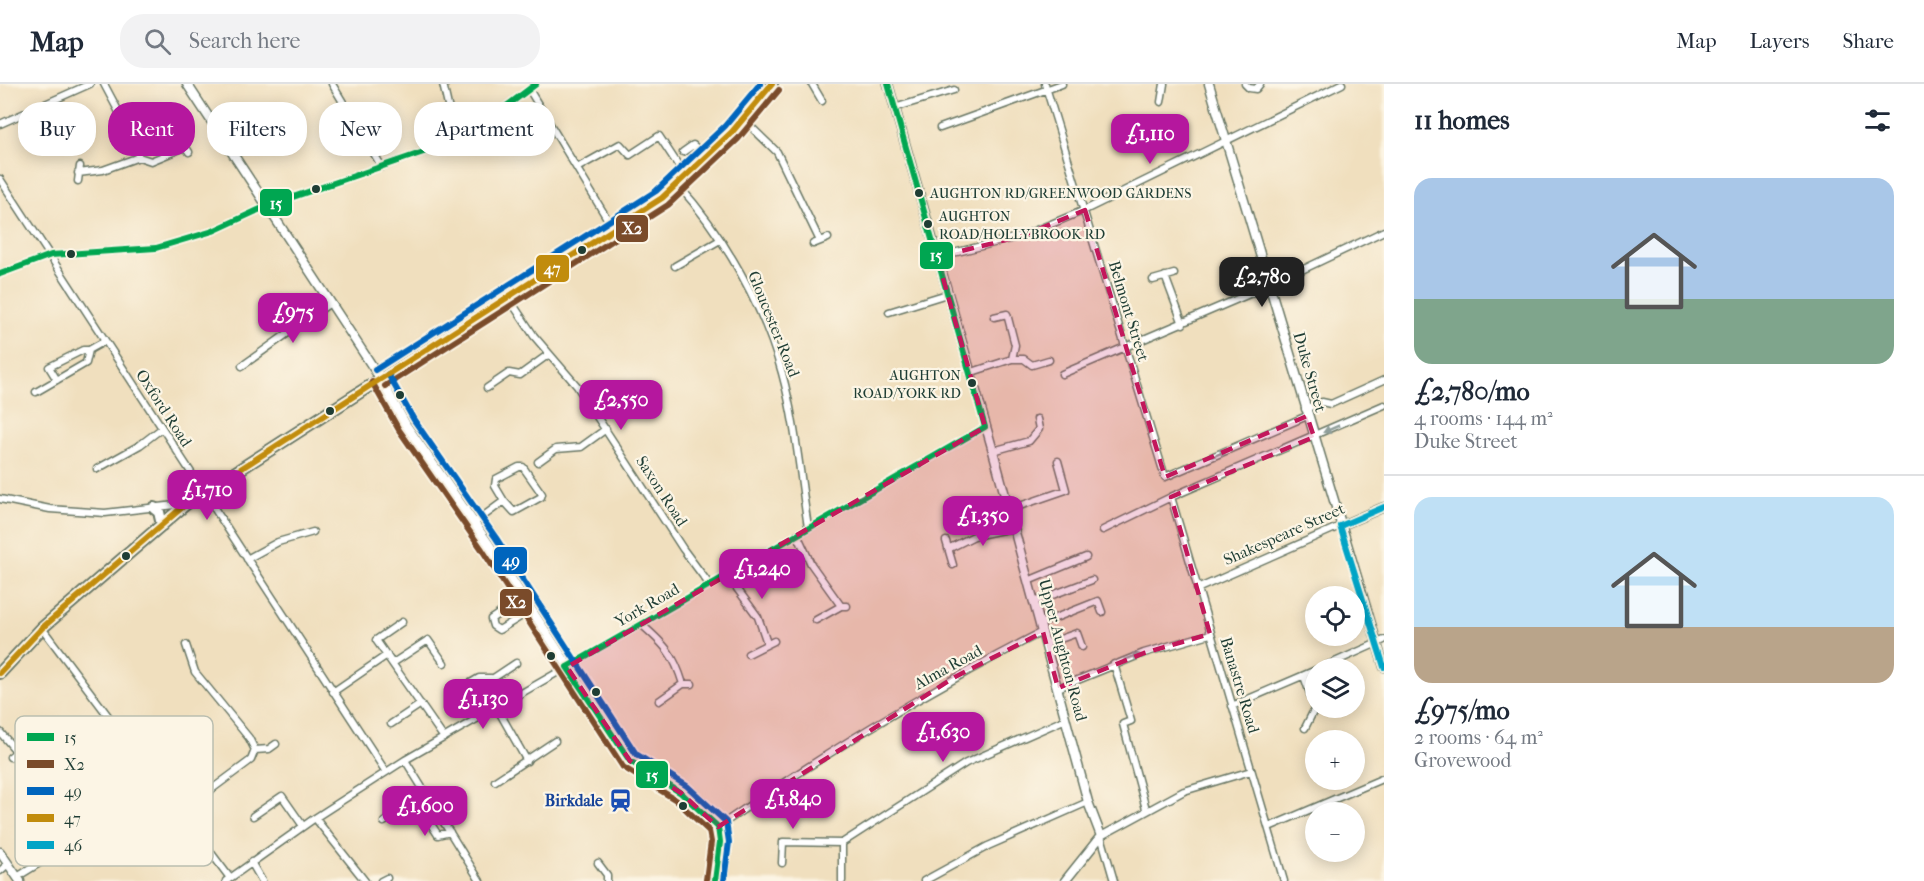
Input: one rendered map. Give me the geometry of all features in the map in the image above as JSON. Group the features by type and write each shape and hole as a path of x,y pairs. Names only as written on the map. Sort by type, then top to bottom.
{"highway":[{"path":"0,674 42,628 186,504 614,230 682,181 743,119 772,84"},
{"path":"154,508 159,512 162,525"}],"street":[{"path":"0,124 75,87 90,84"},
{"path":"104,84 140,157"},
{"path":"187,84 380,378 406,425 474,523 630,761 681,793 718,827 720,842 715,881"},
{"path":"332,84 382,167"},
{"path":"444,84 447,102"},
{"path":"512,102 530,91 536,84"},
{"path":"812,84 822,101"},
{"name":"Upper Aughton Road","path":"888,84 969,374 993,451 1088,802 1114,881"},
{"path":"940,128 1046,87 1062,84"},
{"path":"1161,102 1164,84"},
{"name":"Duke Street","path":"1209,84 1340,526 1380,642 1384,667"},
{"path":"1245,84 1249,88 1256,89 1260,84"},
{"path":"937,257 1023,236 1085,210 1342,84"},
{"name":"Belmont Street","path":"1046,87 1166,477 1306,413"},
{"path":"894,108 954,90"},
{"path":"530,91 614,230"},
{"path":"743,119 777,152 820,241"},
{"name":"Gloucester Road","path":"576,168 620,144 630,155 659,136 682,181 709,220 739,272 781,370 796,439 808,527"},
{"path":"682,152 693,145 706,157"},
{"path":"79,173 104,170 140,157 151,161 167,156"},
{"path":"0,274 51,255 156,248 213,231 267,206 414,156"},
{"name":"Oxford Road","path":"0,178 386,772"},
{"path":"1062,374 1183,324 1384,231"},
{"path":"813,244 828,238"},
{"path":"675,266 720,240"},
{"path":"1153,280 1174,273"},
{"path":"1165,276 1183,324"},
{"path":"890,312 947,294"},
{"name":"Saxon Road","path":"508,297 534,336 577,386 683,549 710,584"},
{"path":"242,366 330,303"},
{"path":"994,317 1007,314 1015,345 1012,359"},
{"path":"57,380 49,367 83,350 89,350 105,340"},
{"path":"36,392 86,363 89,350"},
{"path":"487,388 509,373 520,375 549,354"},
{"path":"969,374 1012,359 1024,359 1032,365 1049,360"},
{"path":"1306,413 1322,402 1331,404 1384,380"},
{"path":"1103,530 1171,497 1384,405"},
{"path":"993,451 1029,441 1039,429 1037,419"},
{"name":"York Road","path":"228,880 303,826 405,760 985,427"},
{"path":"97,469 140,445 161,429"},
{"path":"538,462 556,448 581,447 606,429"},
{"path":"1008,510 1066,490 1058,461"},
{"path":"519,466 523,467 542,494 541,497 514,512 504,501 495,486 496,480 519,466"},
{"name":"Banastre Road","path":"1171,497 1284,881"},
{"path":"0,499 51,509 105,513 186,504"},
{"path":"474,523 504,501"},
{"name":"Shakespeare Street","path":"1197,589 1384,507"},
{"path":"948,549 974,536 1013,528"},
{"path":"247,559 278,542 313,532"},
{"path":"797,534 812,564 844,606 816,620"},
{"path":"946,541 953,565"},
{"path":"1028,581 1086,557"},
{"path":"727,575 758,617 767,643"},
{"path":"1034,602 1092,580"},
{"path":"522,598 494,614 491,619 493,626 499,630 530,611"},
{"name":"Alma Road","path":"718,827 783,782 955,676 1041,628 1098,601 1102,612"},
{"path":"402,622 376,640 444,738"},
{"path":"641,624 664,644 675,658 683,684"},
{"path":"42,628 108,716"},
{"path":"1046,644 1077,633 1082,647"},
{"path":"1058,688 1114,664 1210,634"},
{"path":"393,663 428,640 444,663"},
{"path":"748,654 774,641"},
{"path":"1344,658 1380,642"},
{"path":"186,645 195,672 249,738 255,750 251,760 213,788"},
{"path":"333,692 387,655"},
{"path":"450,695 479,678 491,678 516,663"},
{"path":"1114,664 1131,721 1123,724 1146,809"},
{"path":"1232,706 1304,676 1315,708 1305,728"},
{"path":"491,678 490,687 527,761"},
{"path":"658,701 683,684 692,684"},
{"path":"391,724 421,704"},
{"path":"782,862 783,842 842,843 966,762 1066,719"},
{"path":"0,732 15,750"},
{"path":"495,782 555,741"},
{"path":"255,750 269,749 276,744"},
{"path":"10,757 15,753"},
{"path":"405,760 480,881"},
{"path":"1065,881 1101,836 1112,832 1146,809 1184,791 1251,771"},
{"path":"1269,827 1384,778"},
{"path":"384,822 426,795"},
{"path":"253,816 282,796 303,826"},
{"path":"416,801 438,835 450,832"},
{"path":"924,881 997,842 1088,802"},
{"path":"315,818 365,881"},
{"path":"842,843 842,881"},
{"path":"0,852 19,879 39,866"},
{"path":"213,859 228,880"},
{"path":"251,862 262,881"},
{"path":"598,863 607,875 607,881"},
{"path":"0,871 8,864"}],"highlighted area":[{"path":"1085,210 1165,477 1307,416 1314,437 1171,497 1210,634 1144,653 1058,688 1043,632 955,677 718,827 681,793 630,761 567,667 985,427 937,257 1022,236"}],"transit line":[{"name":"15","path":"0,274 51,255 156,248 213,231 267,206 438,147 492,117 536,84"},
{"name":"49","path":"375,370 656,191 725,126 760,84"},
{"name":"47","path":"0,673 42,628 186,504 662,198 732,132 772,84"},
{"name":"15","path":"888,84 985,427"},
{"name":"X2","path":"385,386 668,205 738,139 779,90"},
{"name":"49","path":"388,374 414,420 496,538 636,754 687,786 726,822 729,842 724,881"},
{"name":"X2","path":"372,382 399,430 481,548 623,767 676,800 709,831 711,842 706,880"},
{"name":"15","path":"567,667 985,427"},
{"name":"46","path":"1340,526 1384,507"},
{"name":"46","path":"1340,526 1384,667"},
{"name":"15","path":"567,667 630,761 681,793 718,827 720,842 715,881"}],"place":[{"name":"AUGHTON RD/GREENWOOD GARDENS","path":"919,193"},
{"name":"AUGHTON ROAD/HOLLYBROOK RD","path":"928,224"},
{"name":"AUGHTON ROAD/YORK RD","path":"972,383"},
{"name":"Birkdale","path":"621,800"}]}
